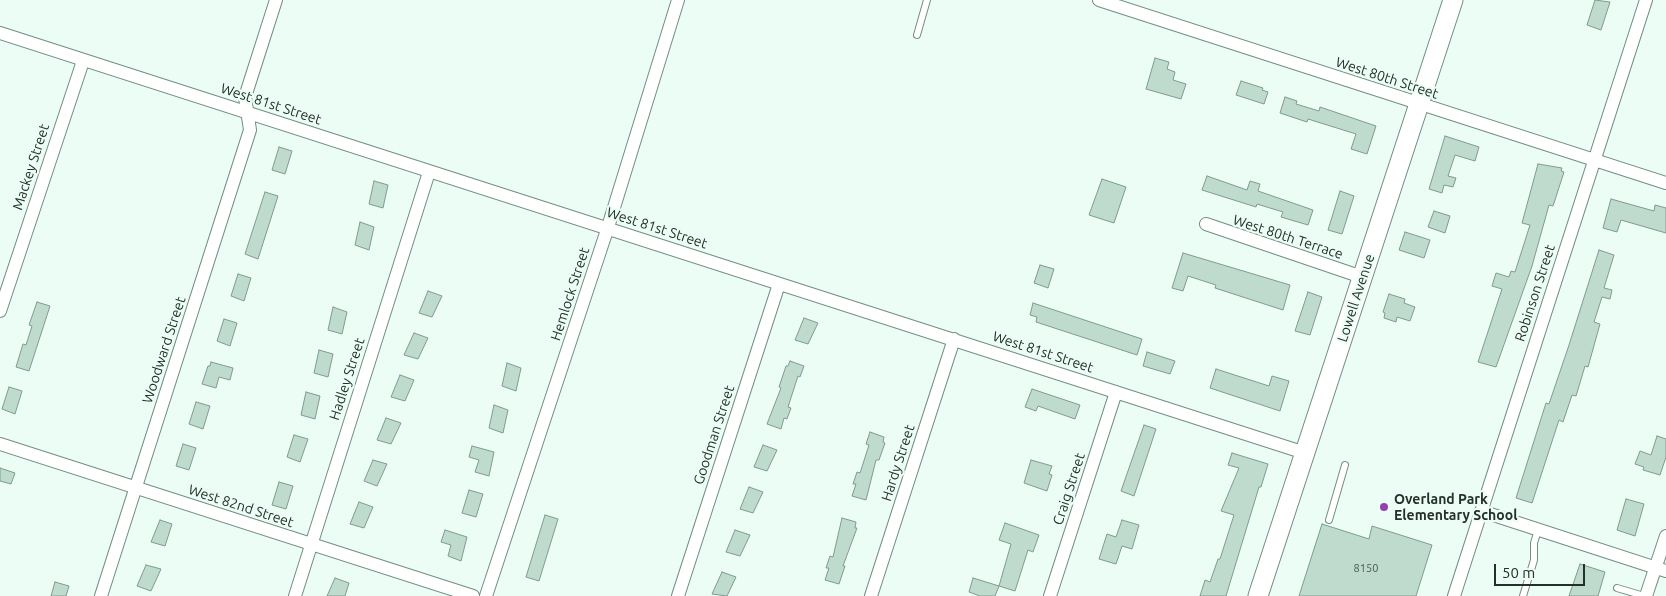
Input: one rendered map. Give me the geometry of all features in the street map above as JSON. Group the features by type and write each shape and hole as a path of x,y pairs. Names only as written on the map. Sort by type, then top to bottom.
{"street":[{"name":"Woodward Street","path":"101,596 250,130 245,97 276,0"},
{"name":"Hemlock Street","path":"486,596 608,227 678,0"},
{"name":"West 80th Street","path":"1099,0 1666,184"},
{"name":"Lowell Avenue","path":"1258,596 1453,0"},
{"name":"Robinson Street","path":"1454,596 1646,0"},
{"name":"West 81st Street","path":"0,33 429,172 608,227 1305,453"},
{"name":"Mackey Street","path":"0,311 83,61"},
{"name":"Hadley Street","path":"295,596 429,172"},
{"name":"West 80th Terrace","path":"1206,224 1362,277"},
{"name":"Goodman Street","path":"678,596 779,284"},
{"name":"Hardy Street","path":"871,596 954,339"},
{"name":"Craig Street","path":"1050,596 1116,392"},
{"name":"West 82nd Street","path":"0,444 473,596"},
{"path":"1481,511 1661,570"},
{"path":"1645,596 1661,570 1666,536"}],"lane":[{"path":"917,35 927,0"},
{"path":"1329,520 1345,465"},
{"path":"1523,596 1534,560 1534,543 1538,530"},
{"path":"1617,588 1645,596"}],"building":[{"path":"1595,0 1610,2 1601,30 1587,25"},
{"path":"1155,58 1169,62 1167,69 1175,72 1173,80 1186,84 1181,99 1146,89"},
{"path":"1241,81 1263,88 1262,90 1268,92 1264,104 1236,95"},
{"path":"1285,97 1297,101 1296,104 1319,111 1320,107 1376,126 1367,154 1351,149 1356,134 1308,119 1307,122 1280,113"},
{"path":"1445,136 1479,147 1475,161 1455,155 1448,176 1456,178 1453,187 1444,185 1442,193 1429,189"},
{"path":"279,147 292,151 285,174 272,170"},
{"path":"1538,164 1562,168 1561,171 1564,172 1553,206 1549,205 1532,266 1496,367 1478,362 1502,289 1492,286 1496,273 1509,277 1511,271 1515,272 1530,225 1522,223"},
{"path":"1207,176 1247,190 1250,181 1260,184 1258,191 1313,210 1308,225 1281,217 1283,212 1257,204 1256,207 1202,190"},
{"path":"1102,179 1126,187 1114,223 1089,215"},
{"path":"374,181 388,185 383,208 369,204"},
{"path":"1340,191 1354,196 1342,234 1328,230"},
{"path":"265,192 278,196 258,259 245,254"},
{"path":"1611,199 1654,211 1655,205 1666,208 1666,233 1621,220 1617,232 1603,228"},
{"path":"1434,211 1450,216 1445,233 1428,227"},
{"path":"360,222 374,227 369,250 355,245"},
{"path":"1405,232 1430,240 1424,258 1399,250"},
{"path":"1599,250 1614,255 1604,288 1612,290 1610,299 1602,297 1594,322 1600,324 1588,367 1585,366 1576,396 1572,395 1563,422 1559,420 1532,503 1516,498 1546,403 1549,404 1569,345"},
{"path":"1183,253 1290,285 1283,310 1215,288 1216,285 1188,276 1183,291 1172,288"},
{"path":"1040,265 1054,269 1048,288 1034,283"},
{"path":"238,274 251,278 244,301 231,296"},
{"path":"428,291 442,296 432,317 419,313"},
{"path":"1308,292 1322,297 1310,335 1295,331"},
{"path":"1389,294 1405,299 1404,303 1415,307 1410,321 1397,317 1396,322 1384,318 1385,313 1383,312"},
{"path":"37,302 50,306 29,371 16,367 23,344 26,345 32,326 29,325"},
{"path":"1033,303 1142,339 1137,355 1036,322 1037,317 1030,315"},
{"path":"333,307 347,312 342,334 328,330"},
{"path":"804,318 818,323 808,344 795,340"},
{"path":"224,319 237,323 230,346 217,341"},
{"path":"414,333 428,338 418,359 404,355"},
{"path":"319,350 333,354 328,377 314,373"},
{"path":"1147,352 1175,361 1170,374 1143,366"},
{"path":"790,361 804,366 800,377 798,376 788,407 791,408 787,419 784,418 781,429 767,424 781,388 779,387 786,366 788,366"},
{"path":"211,362 233,368 230,380 219,377 216,388 202,384"},
{"path":"507,363 521,368 516,391 502,386"},
{"path":"1216,369 1269,386 1272,376 1289,381 1280,411 1210,388"},
{"path":"400,375 414,380 405,401 391,397"},
{"path":"9,387 22,391 15,414 2,409"},
{"path":"1032,389 1080,405 1075,419 1038,406 1036,411 1025,407"},
{"path":"306,392 320,396 315,419 301,415"},
{"path":"196,402 210,406 203,429 189,424"},
{"path":"494,405 508,410 503,433 489,428"},
{"path":"386,418 401,423 391,444 377,440"},
{"path":"1144,425 1156,429 1134,496 1121,491"},
{"path":"870,432 884,437 883,442 885,443 879,460 876,460 866,500 852,496 857,472 860,473 869,445 866,444"},
{"path":"294,435 308,439 300,462 287,457"},
{"path":"1657,436 1666,439 1666,457 1660,475 1643,470 1644,467 1635,464 1640,451 1651,455"},
{"path":"183,444 196,448 189,470 176,466"},
{"path":"763,445 777,450 767,471 754,467"},
{"path":"472,446 494,452 489,476 475,472 479,460 469,457"},
{"path":"1232,453 1268,464 1261,487 1259,487 1226,596 1200,596 1205,580 1210,582 1218,559 1220,559 1234,515 1221,511 1239,468 1228,465"},
{"path":"373,460 387,464 377,486 364,481"},
{"path":"1031,460 1052,466 1049,474 1052,475 1047,491 1024,483"},
{"path":"0,468 15,473 11,484 0,481"},
{"path":"279,482 293,486 286,509 272,505"},
{"path":"749,487 763,492 753,513 740,509"},
{"path":"469,490 483,494 476,517 462,513"},
{"path":"1626,499 1644,504 1635,536 1617,530"},
{"path":"359,502 373,507 364,528 350,524"},
{"path":"545,515 558,519 539,581 526,577"},
{"path":"842,518 856,522 855,528 857,528 843,566 845,566 839,584 825,580 829,568 826,568 830,556 833,557"},
{"path":"160,520 172,524 165,546 151,542"},
{"path":"1122,520 1139,525 1132,549 1122,546 1116,564 1099,559 1107,534 1116,537"},
{"path":"1005,523 1039,535 1033,552 1028,550 1015,591 999,586 1011,544 999,540"},
{"name":"Overland Park Elementary School","path":"1322,524 1369,539 1372,526 1432,545 1416,596 1299,596"},
{"path":"445,530 467,537 461,561 448,556 451,545 441,542"},
{"path":"735,530 750,535 740,556 726,552"},
{"path":"1580,564 1605,572 1598,596 1569,596"},
{"path":"146,565 161,569 151,591 137,586"},
{"path":"722,572 736,577 727,596 712,594"},
{"path":"335,578 349,583 345,596 327,596"},
{"path":"973,578 999,586 995,596 980,596 969,592"},
{"path":"55,582 69,586 66,596 51,596"}],"place":[{"name":"Overland Park Elementary School","path":"1384,507"}]}
